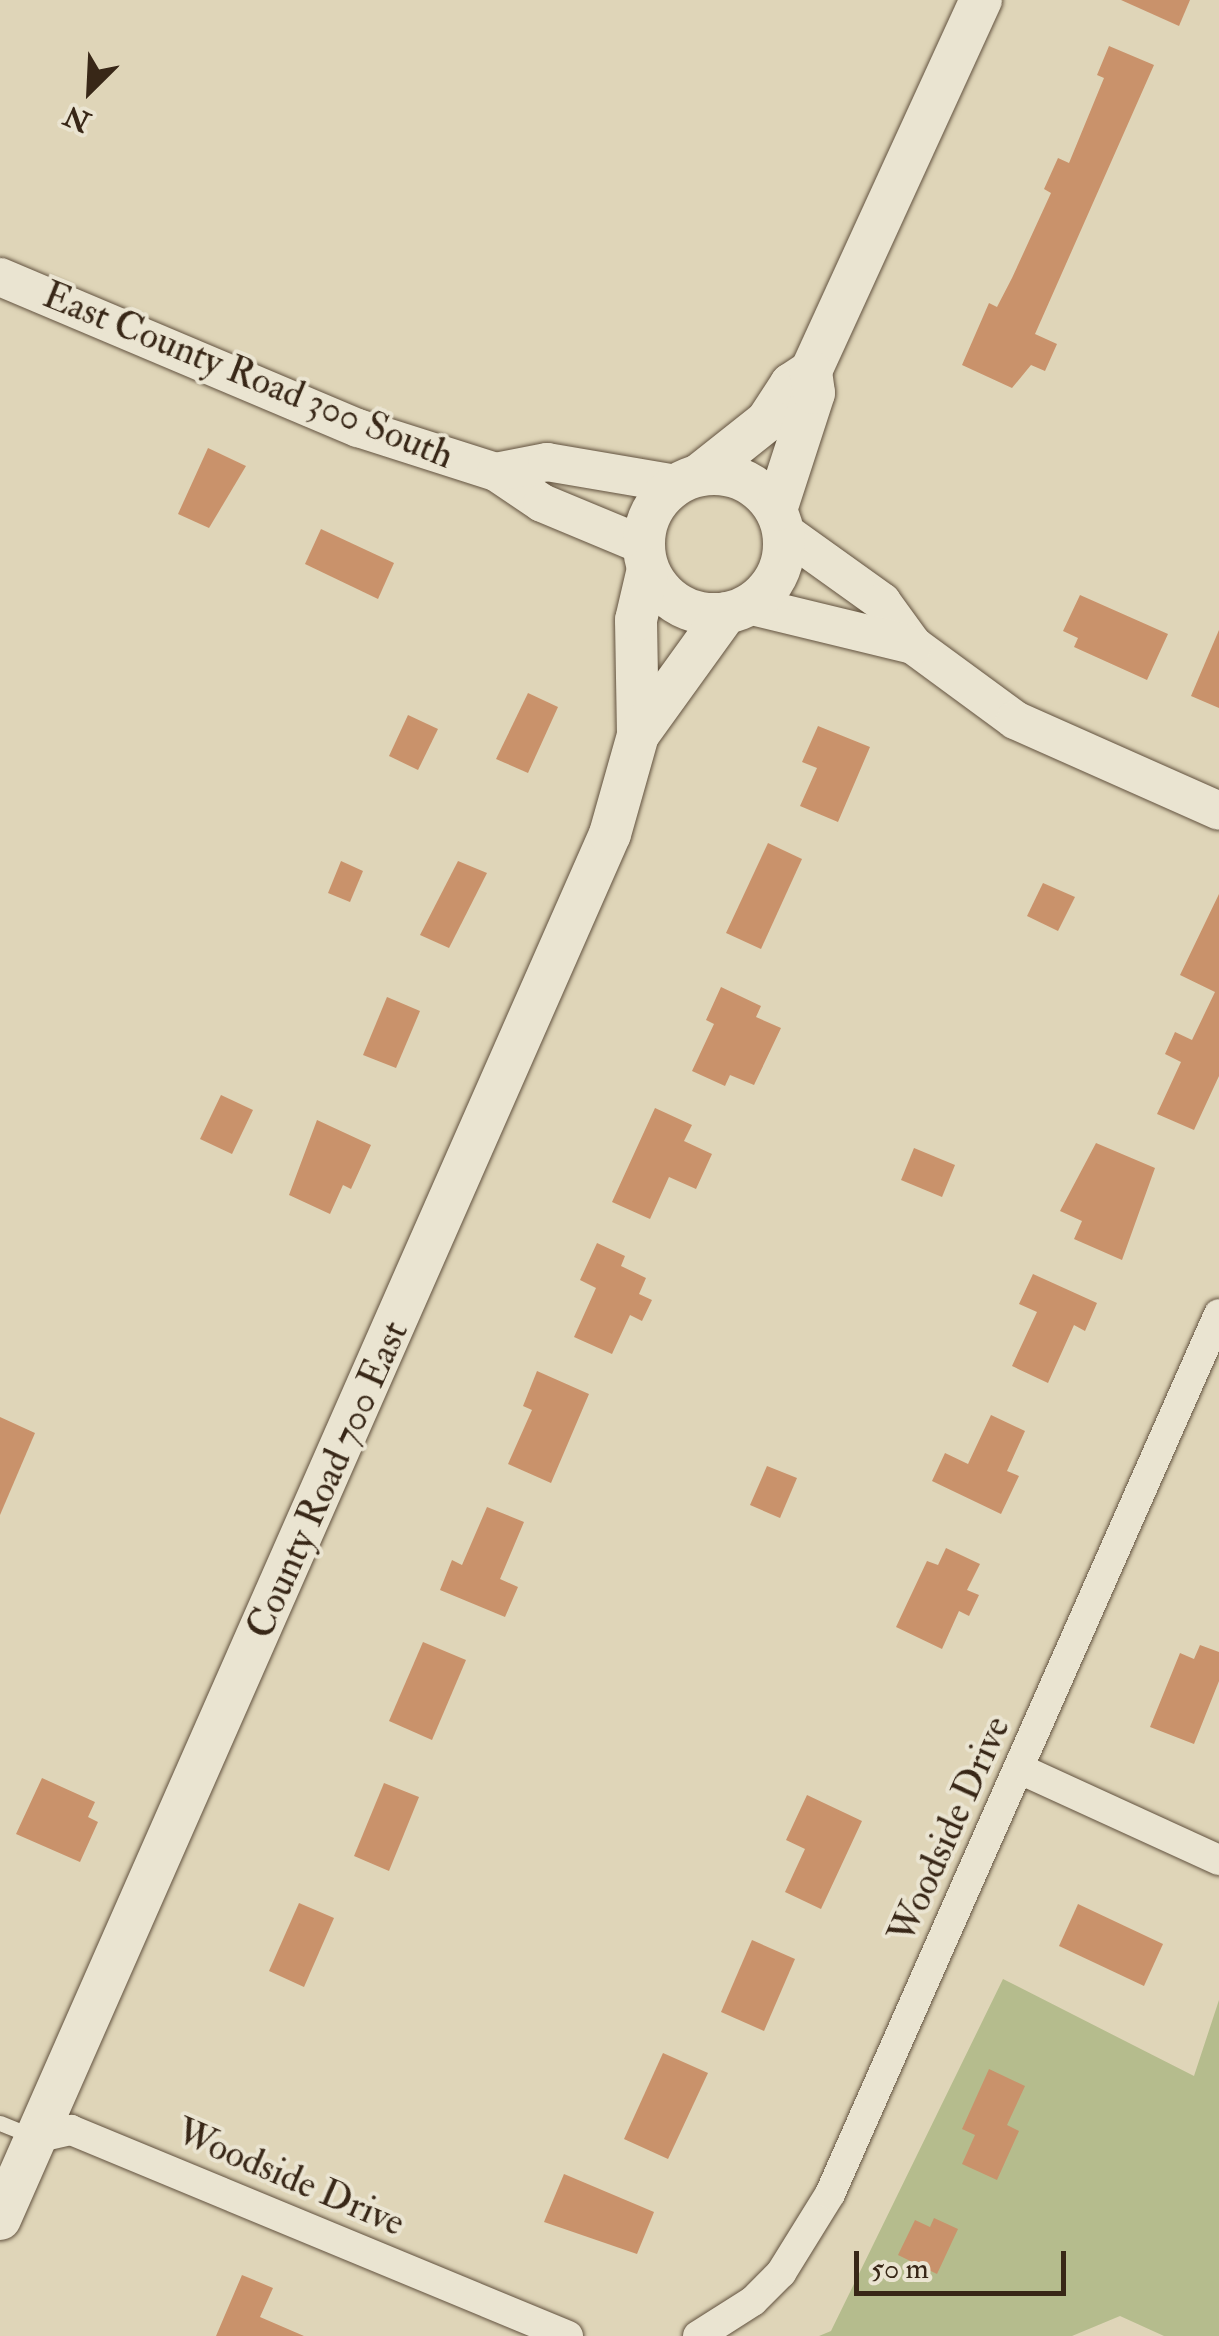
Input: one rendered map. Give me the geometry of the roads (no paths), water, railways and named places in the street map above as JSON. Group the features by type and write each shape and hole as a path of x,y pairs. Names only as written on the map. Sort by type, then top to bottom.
{"main road":[{"path":"811,371 814,393 780,521 777,574 737,609 679,605 646,557 658,500 767,421 791,384 811,371 981,0"},
{"path":"688,479 744,480 780,521"},
{"name":"County Road 700 East","path":"0,2219 18,2130 610,834 638,735 636,620 646,557"},
{"name":"County Road 700 East","path":"638,735 737,609"}],"street":[{"name":"East County Road 300 South","path":"0,277 358,428 496,472 542,503 646,557"},
{"name":"East County Road 300 South","path":"496,472 547,462 688,479"},
{"path":"780,521 882,602 913,645 1016,720 1219,812"},
{"path":"737,609 913,645"},
{"name":"Woodside Drive","path":"698,2336 753,2301 781,2273 830,2194 1219,1314"},
{"path":"1020,1769 1219,1860"},
{"name":"Woodside Drive","path":"18,2130 71,2130 527,2329 568,2336"}]}
